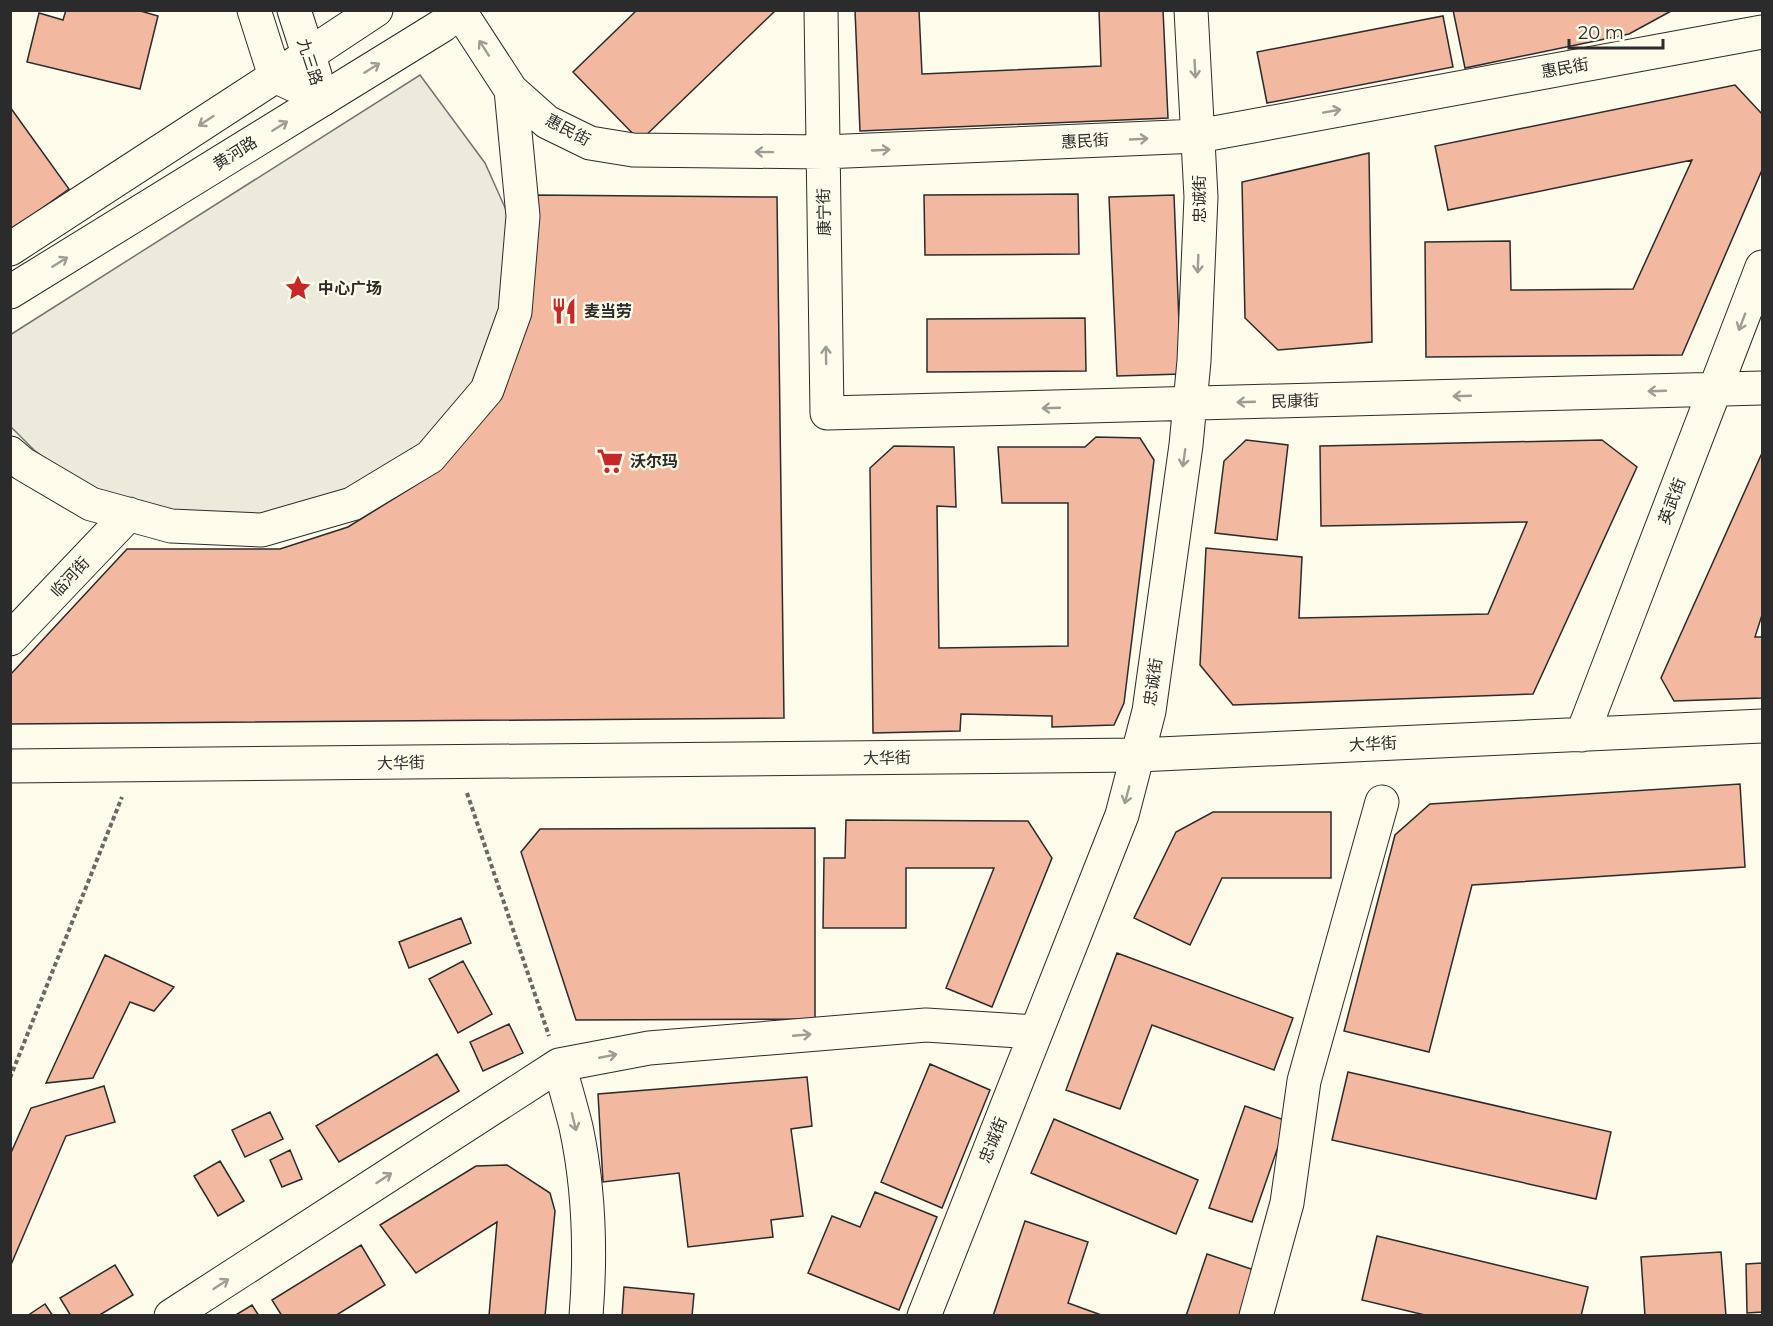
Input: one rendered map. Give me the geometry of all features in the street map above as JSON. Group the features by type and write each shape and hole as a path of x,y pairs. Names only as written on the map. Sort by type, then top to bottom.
{"main road":[{"path":"254,10 275,76"},
{"name":"九三路","path":"294,10 323,99"},
{"path":"10,249 376,10"},
{"name":"惠民街","path":"458,10 511,90 547,122 590,143 633,150 823,152 1198,136 1762,32"},
{"name":"黄河路","path":"10,292 443,25 458,10"},
{"name":"康宁街","path":"821,10 827,414"},
{"name":"忠诚街","path":"924,1316 1122,814 1149,711 1186,445 1194,361 1201,197 1191,10"},
{"name":"九三路","path":"275,76 323,99"},
{"path":"10,453 23,464 91,504 171,525 262,530 352,504 430,457 487,390 515,312 523,216 511,90"},
{"name":"英武街","path":"1582,735 1762,267"},
{"name":"民康街","path":"827,414 1762,388"},
{"name":"临河街","path":"10,639 129,514"},
{"name":"大华街","path":"10,766 1138,755 1762,726"},
{"path":"1256,1316 1287,1203 1304,1081 1382,802"},
{"path":"171,1316 559,1065 649,1048 926,1025 1036,1032"},
{"path":"559,1065 576,1130 587,1209 586,1316"}],"path":[{"path":"456,762 559,1065"},
{"path":"10,1078 134,765"}],"shaded area":[{"name":"中心广场","path":"420,75 485,163 520,241 498,369 426,453 270,536 136,527 34,450 11,427 10,335"}],"building":[{"path":"66,10 137,10 158,16 140,89 27,62 39,13 63,20"},
{"path":"637,10 776,10 640,141 573,72"},
{"path":"855,10 919,10 922,74 1101,66 1099,10 1163,10 1168,118 860,131"},
{"path":"1453,10 1673,10 1629,34 1465,68"},
{"path":"1443,16 1453,67 1267,103 1257,52"},
{"path":"1735,85 1762,114 1762,170 1682,355 1426,357 1425,242 1510,241 1511,290 1633,289 1692,160 1448,210 1435,146"},
{"path":"10,107 69,189 10,231"},
{"path":"1369,153 1372,342 1278,350 1245,318 1242,182"},
{"path":"1078,194 1079,254 925,255 924,195"},
{"name":"沃尔玛","path":"532,195 777,197 784,718 10,724 10,675 127,549 280,549 348,527 416,485 464,438"},
{"path":"1174,195 1181,374 1117,376 1109,197"},
{"path":"1085,318 1086,371 927,372 927,319"},
{"path":"1096,437 1140,438 1154,460 1124,703 1114,725 1052,727 1052,716 961,714 960,731 873,733 870,468 894,446 954,447 956,507 937,506 939,648 1068,646 1068,503 1002,503 998,447 1085,447"},
{"path":"1246,440 1288,445 1277,540 1215,533 1224,461"},
{"path":"1602,440 1637,467 1533,694 1233,705 1200,665 1206,548 1302,557 1299,618 1488,614 1527,522 1321,526 1320,446"},
{"path":"1762,453 1762,615 1755,637 1762,637 1762,698 1674,701 1661,678"},
{"path":"1740,784 1745,867 1472,885 1429,1052 1344,1031 1395,835 1430,804"},
{"path":"1213,812 1331,812 1331,878 1222,878 1190,945 1134,918 1176,832"},
{"path":"846,820 1028,821 1052,858 992,1007 946,988 994,868 906,868 906,928 823,928 824,858 845,858"},
{"path":"815,828 815,1019 576,1020 521,852 540,829"},
{"path":"461,918 471,943 409,968 399,942"},
{"path":"1117,953 1293,1018 1274,1070 1152,1025 1120,1109 1066,1090"},
{"path":"105,955 174,987 154,1011 130,1002 93,1078 46,1083"},
{"path":"463,961 492,1014 458,1033 429,979"},
{"path":"509,1024 523,1053 483,1071 470,1042"},
{"path":"437,1054 459,1091 339,1162 316,1126"},
{"path":"930,1064 990,1090 942,1208 881,1182"},
{"path":"1348,1072 1611,1132 1596,1199 1332,1140"},
{"path":"807,1077 812,1126 791,1129 803,1216 771,1220 773,1237 688,1247 679,1173 603,1182 598,1094"},
{"path":"104,1086 115,1122 66,1136 10,1267 10,1155 31,1108"},
{"path":"1245,1106 1287,1121 1252,1222 1209,1208"},
{"path":"270,1112 283,1139 245,1157 232,1130"},
{"path":"1054,1119 1198,1180 1176,1234 1031,1173"},
{"path":"290,1150 302,1179 282,1187 270,1160"},
{"path":"220,1161 244,1201 218,1216 194,1176"},
{"path":"507,1165 550,1193 555,1211 545,1316 489,1316 497,1222 416,1273 380,1225 476,1166"},
{"path":"875,1192 937,1217 899,1310 808,1273 832,1216 860,1227"},
{"path":"1025,1221 1088,1242 1068,1303 1104,1316 993,1316"},
{"path":"1377,1236 1588,1287 1581,1316 1429,1316 1362,1300"},
{"path":"361,1245 385,1285 335,1316 282,1316 272,1300"},
{"path":"1721,1252 1726,1316 1645,1316 1641,1257"},
{"path":"1207,1254 1254,1270 1239,1316 1186,1316"},
{"path":"1762,1263 1762,1312 1747,1313 1746,1264"},
{"path":"115,1265 133,1295 98,1316 71,1316 60,1298"},
{"path":"624,1287 694,1294 692,1316 622,1316"},
{"path":"45,1304 53,1316 27,1316"},
{"path":"252,1305 259,1316 234,1316"}],"place":[{"name":"中心广场","path":"298,288"},
{"name":"麦当劳","path":"564,311"},
{"name":"沃尔玛","path":"610,461"}]}
